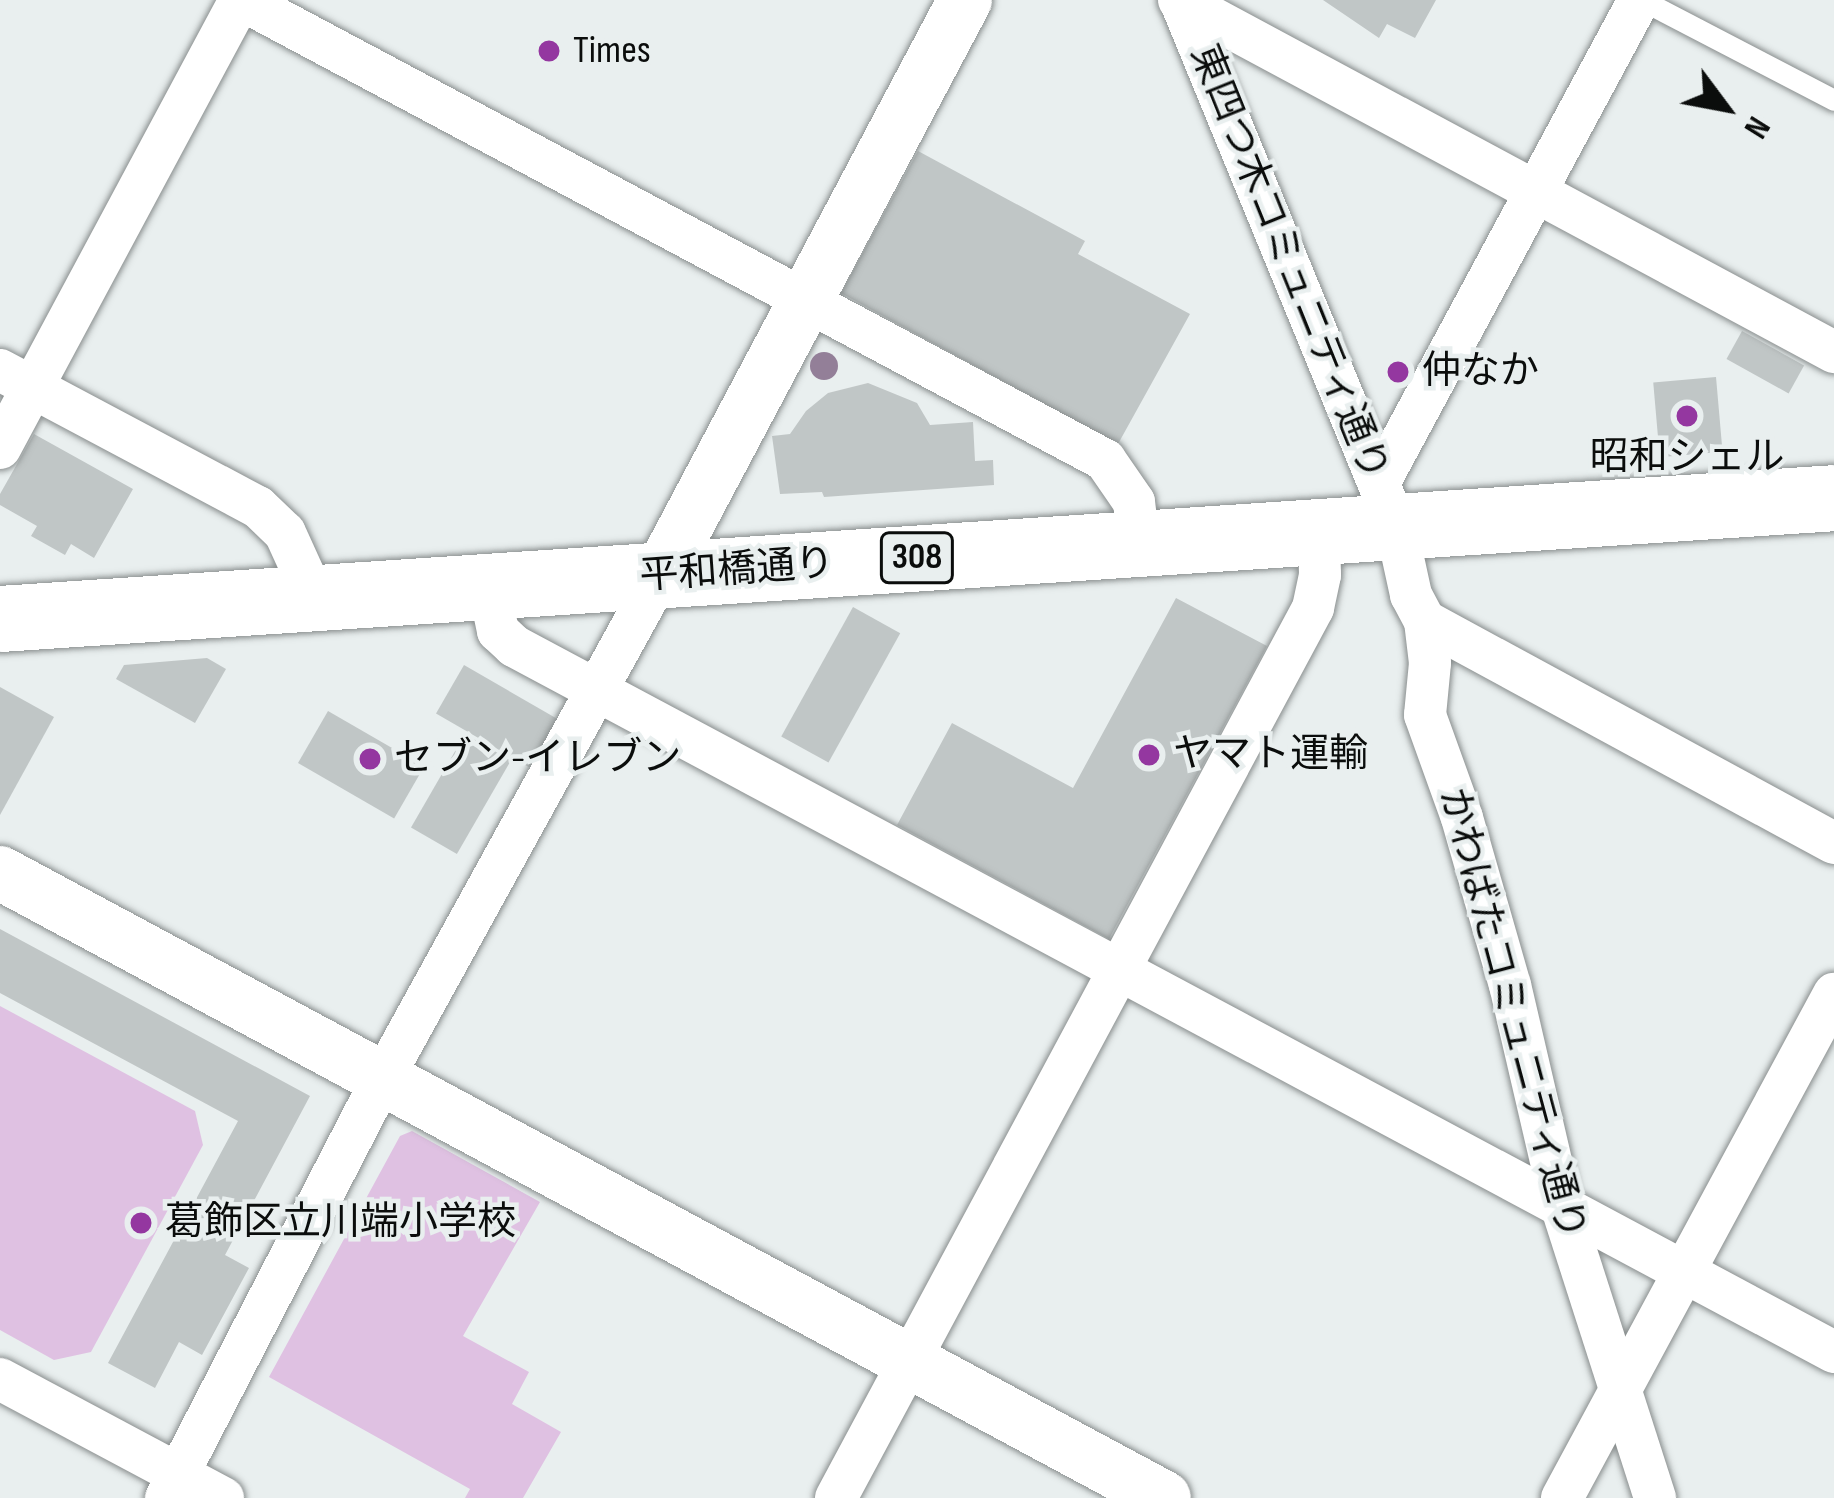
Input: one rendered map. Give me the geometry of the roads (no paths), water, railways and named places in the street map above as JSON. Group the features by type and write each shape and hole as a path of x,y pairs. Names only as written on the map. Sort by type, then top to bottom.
{"main road":[{"name":"平和橋通り","path":"0,619 1319,532 1388,504 1834,497"}],"street":[{"path":"0,448 16,379 241,0 1105,460 1134,502 1139,544"},
{"path":"173,1486 382,1080 659,577 965,0"},
{"path":"1180,0 1834,352"},
{"name":"東四つ木コミュニティ通り","path":"1180,0 1388,504"},
{"path":"1388,504 1535,192 1640,0"},
{"path":"16,379 274,519 315,599"},
{"name":"かわばたコミュニティ通り","path":"1388,504 1412,595 1425,621 1430,663 1425,715 1462,818 1510,985 1562,1208 1655,1498"},
{"path":"836,1498 1313,608 1320,575 1319,532"},
{"path":"489,587 498,631 514,646 1834,1352"},
{"path":"1425,621 1834,843"},
{"path":"0,873 1164,1498"},
{"path":"1562,1498 1834,994"},
{"path":"0,1378 173,1486 223,1498"}],"lane":[{"path":"1640,0 1834,100"}],"place":[{"name":"Times","path":"549,51"},
{"name":"仲なか","path":"1398,372"},
{"name":"昭和シェル","path":"1687,416"},
{"name":"ヤマト運輸","path":"1149,755"},
{"name":"セブン-イレブン","path":"370,759"},
{"name":"葛飾区立川端小学校","path":"141,1223"}]}
